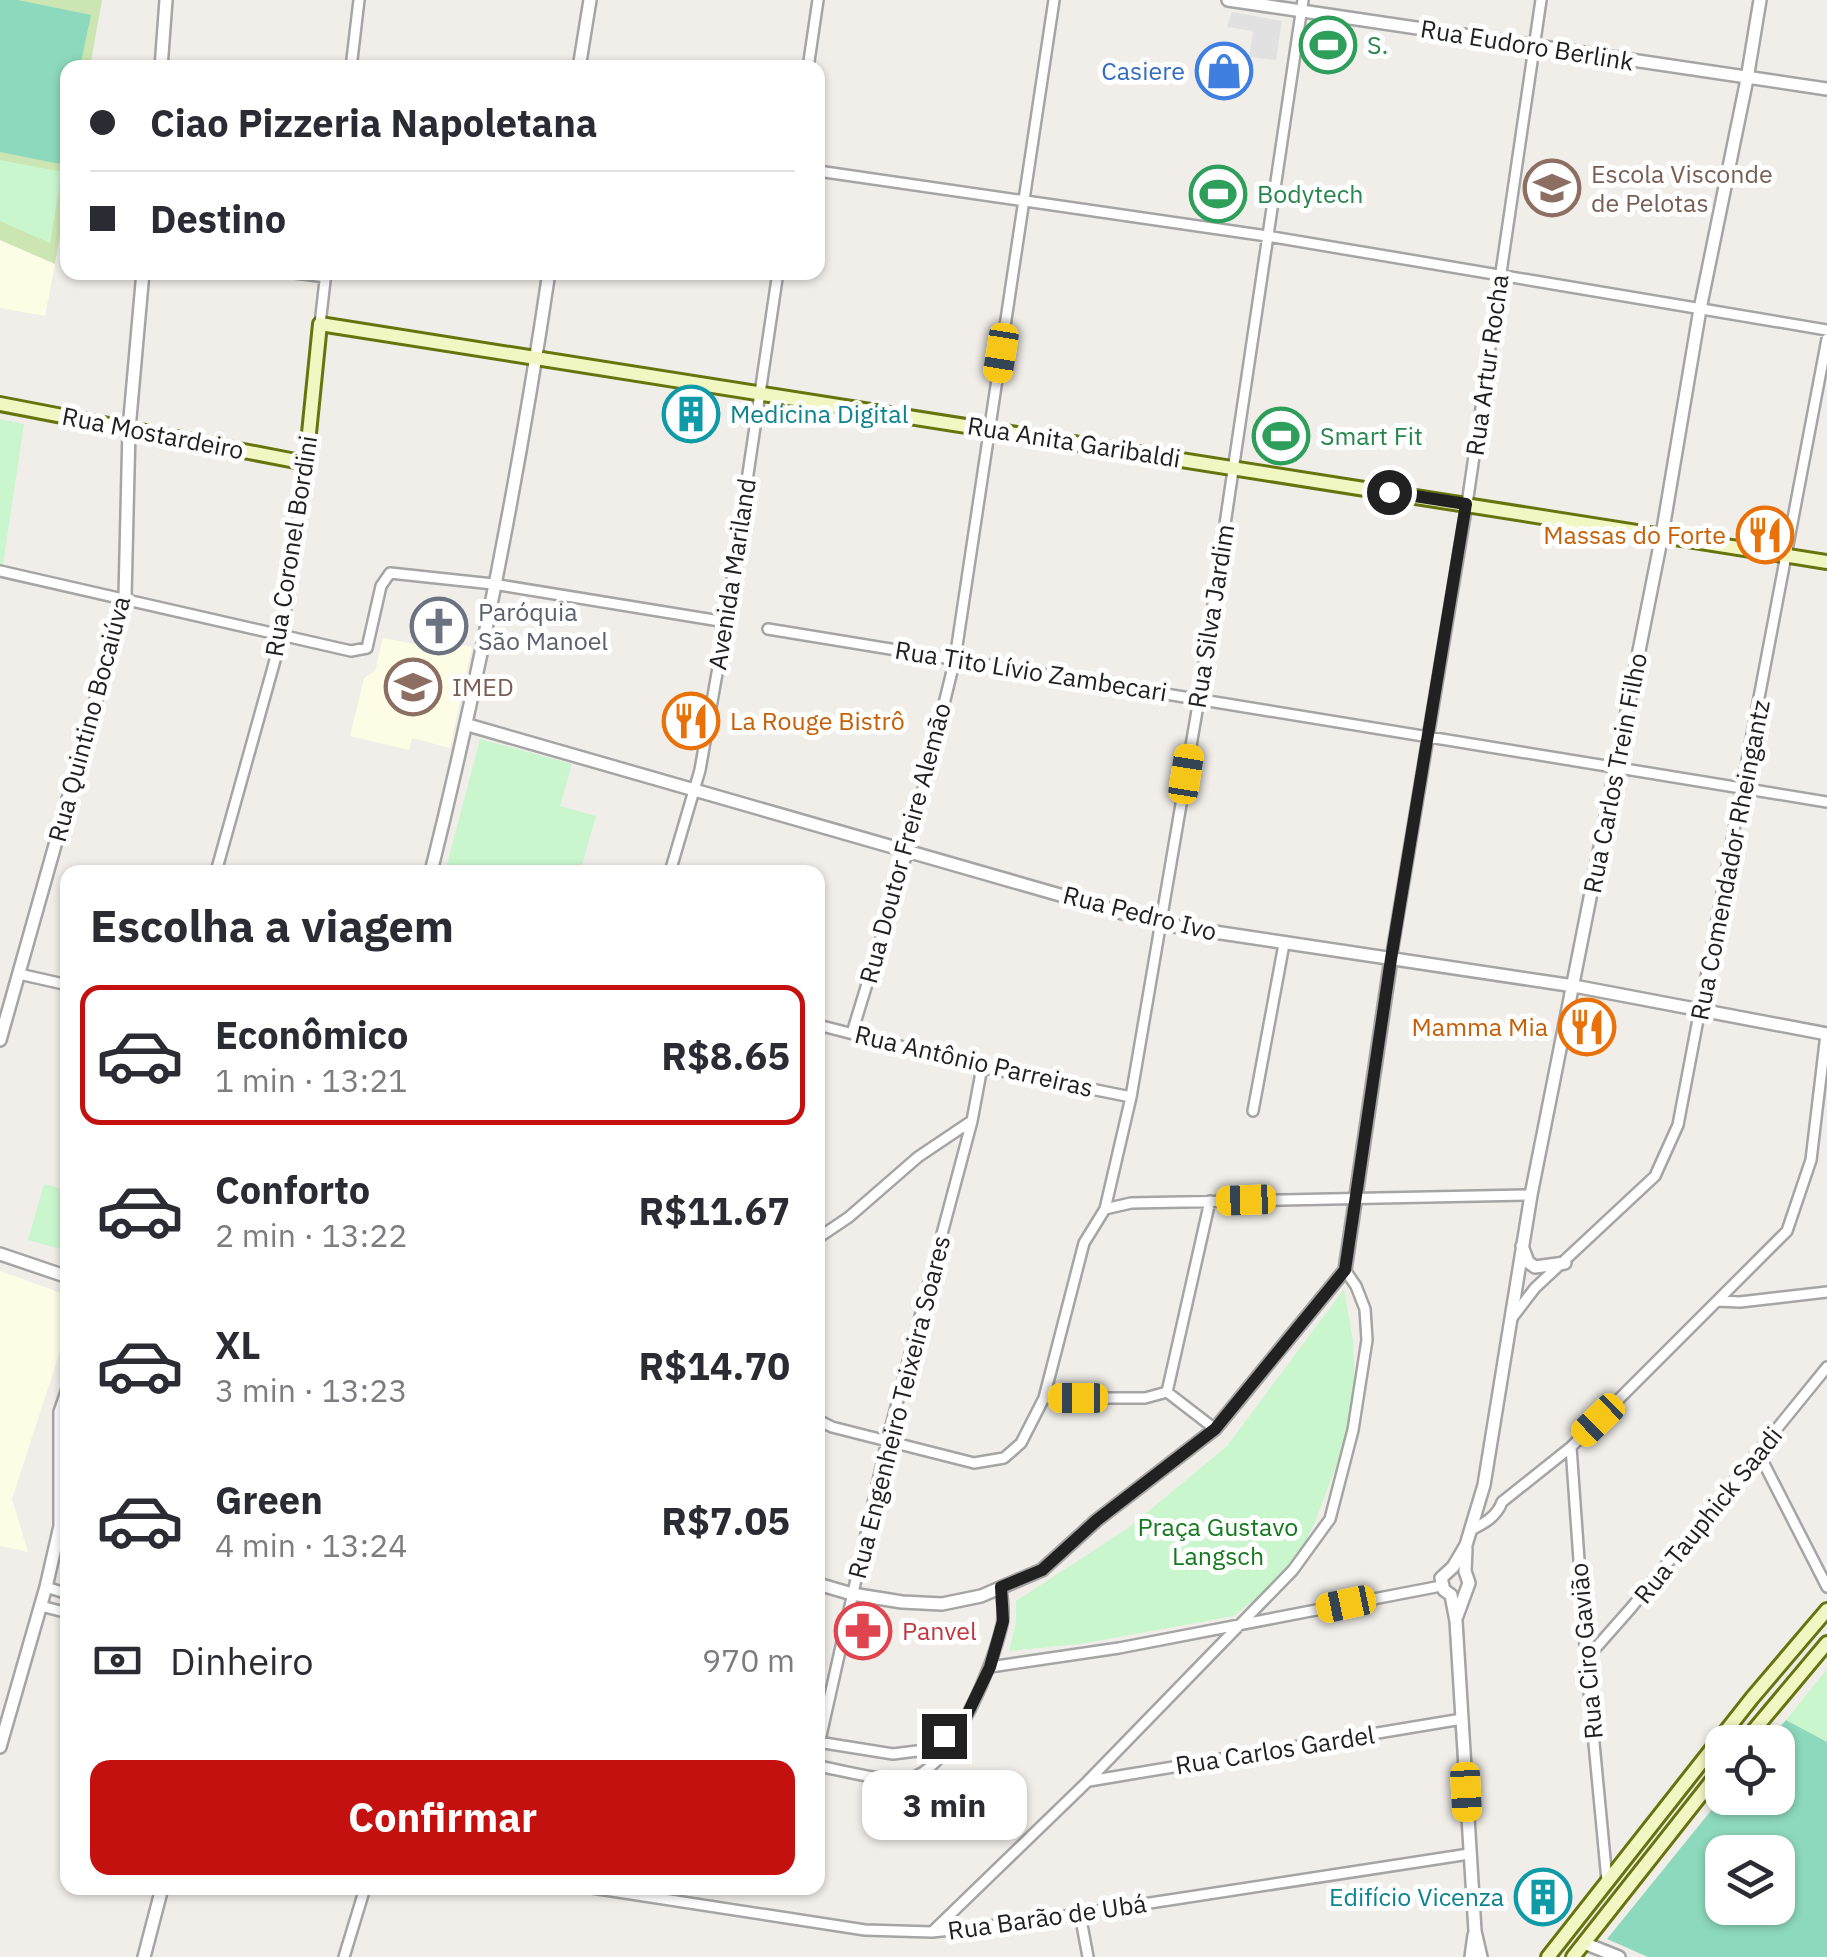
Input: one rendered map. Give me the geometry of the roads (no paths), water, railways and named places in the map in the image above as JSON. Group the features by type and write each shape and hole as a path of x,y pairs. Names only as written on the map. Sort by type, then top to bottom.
{"main road":[{"name":"Rua Anita Garibaldi","path":"320,324 1827,562"},
{"name":"Rua Coronel Bordini","path":"306,463 320,324"},
{"name":"Rua Mostardeiro","path":"0,404 306,463"},
{"path":"1548,1957 1762,1685 1827,1610"},
{"path":"1758,1725 1827,1643"},
{"path":"1573,1957 1590,1942 1705,1790"}],"street":[{"path":"161,60 166,0"},
{"path":"351,60 358,0"},
{"path":"581,60 590,0"},
{"path":"809,60 818,0"},
{"name":"Rua Doutor Freire Alemão","path":"852,1032 908,850 955,659 1054,0"},
{"name":"Rua Eudoro Berlink","path":"1228,0 1302,6 1534,46 1827,89"},
{"name":"Rua Artur Rocha","path":"1345,1270 1541,0"},
{"name":"Rua Carlos Trein Filho","path":"1453,1581 1478,1508 1531,1195 1662,535 1700,309 1760,0"},
{"name":"Rua Silva Jardim","path":"825,1422 974,1463 1004,1458 1021,1443 1044,1398 1084,1243 1105,1208 1131,1097 1199,699 1302,6"},
{"path":"825,172 1268,236 1827,330"},
{"name":"Rua Quintino Bocaiúva","path":"0,1040 125,597 130,429 142,280"},
{"name":"Rua Coronel Bordini","path":"320,324 325,280"},
{"path":"433,865 468,725 548,280"},
{"name":"Avenida Mariland","path":"672,865 694,790 726,622 777,280"},
{"name":"Rua Comendador Rheingantz","path":"1510,1320 1536,1288 1655,1176 1678,1126 1827,338"},
{"name":"Rua Coronel Bordini","path":"218,865 282,634 306,463"},
{"path":"0,570 350,651 367,648 381,586 390,573 493,584 726,622"},
{"name":"Rua Tito Lívio Zambecari","path":"768,628 1827,802"},
{"name":"Rua Pedro Ivo","path":"468,725 1161,924 1574,986 1827,1033"},
{"path":"1253,1111 1284,944"},
{"path":"18,974 60,983"},
{"name":"Rua Antônio Parreiras","path":"825,1026 982,1067 1131,1097"},
{"path":"1478,1508 1502,1502 1571,1447 1787,1231 1811,1160 1827,1033"},
{"name":"Rua Engenheiro Teixeira Soares","path":"825,1714 887,1441 972,1121 982,1067"},
{"path":"825,1233 918,1156 972,1121"},
{"path":"1105,1208 1130,1203 1531,1195"},
{"path":"1167,1392 1210,1201"},
{"path":"1522,1246 1528,1262 1535,1267 1564,1263"},
{"path":"0,1254 60,1274"},
{"path":"825,1586 852,1594 942,1604 981,1596 1042,1570 1097,1520 1215,1429 1345,1270 1356,1286 1364,1309 1367,1340 1353,1430 1330,1519 1293,1570 1087,1782 932,1932"},
{"path":"1719,1301 1827,1292"},
{"name":"Rua Tauphick Saadi","path":"1586,1659 1827,1367"},
{"path":"1044,1398 1145,1398 1167,1392"},
{"path":"1167,1392 1215,1429"},
{"path":"0,1747 60,1526 60,1412"},
{"name":"Rua Ciro Gavião","path":"1571,1447 1606,1880"},
{"path":"1759,1454 1827,1588"},
{"path":"1473,1530 1497,1512 1502,1502"},
{"path":"990,1667 1238,1627 1453,1581 1475,1931 1481,1957"},
{"path":"46,1587 60,1591"},
{"path":"825,1767 888,1778 914,1778 935,1765 964,1721 990,1667 1003,1621 1001,1587"},
{"path":"41,1606 60,1611"},
{"name":"Rua Carlos Gardel","path":"1087,1782 1462,1719"},
{"path":"825,1746 893,1754 926,1750 964,1721"},
{"name":"Rua Barão de Ubá","path":"651,1895 865,1930 932,1932 1080,1914 1470,1854"},
{"path":"1604,1855 1621,1863"},
{"path":"144,1957 160,1895"},
{"path":"344,1957 363,1895"},
{"path":"1080,1914 1088,1957"},
{"path":"1470,1957 1475,1931"},
{"path":"1590,1942 1619,1957"}],"place":[{"name":"S.","path":"1328,45"},
{"name":"Casiere","path":"1224,71"},
{"name":"Escola Visconde de Pelotas","path":"1552,188"},
{"name":"Bodytech","path":"1218,194"},
{"name":"Medicina Digital","path":"691,414"},
{"name":"Smart Fit","path":"1281,436"},
{"name":"Massas do Forte","path":"1765,535"},
{"name":"Paróquia São Manoel","path":"439,626"},
{"name":"IMED","path":"413,687"},
{"name":"La Rouge Bistrô","path":"691,721"},
{"name":"Mamma Mia","path":"1587,1027"},
{"name":"Panvel","path":"863,1631"},
{"name":"Edifício Vicenza","path":"1543,1897"}],"park label":[{"name":"Praça Gustavo Langsch","path":"1218,1542"}]}
